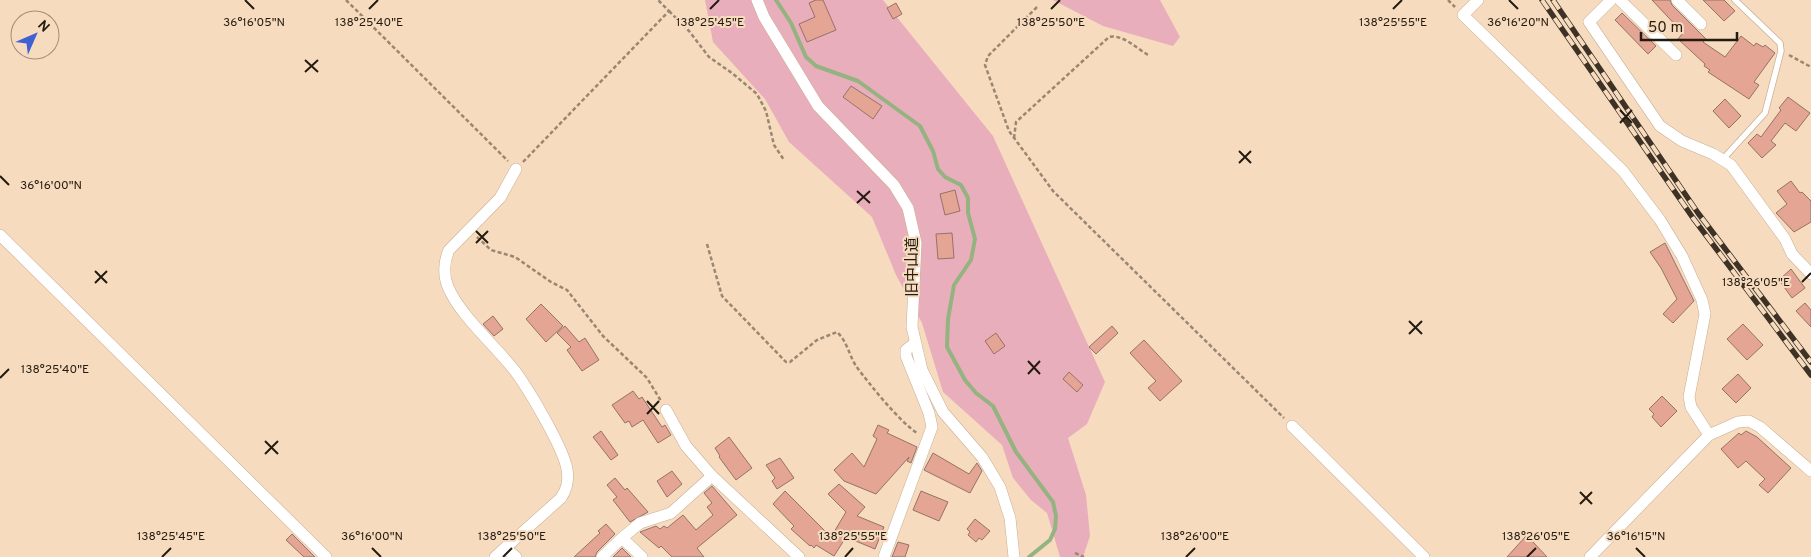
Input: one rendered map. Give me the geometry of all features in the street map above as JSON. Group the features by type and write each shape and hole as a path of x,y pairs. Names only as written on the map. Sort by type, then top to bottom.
{"street":[{"name":"旧中山道","path":"757,0 764,17 818,106 894,185 908,208 916,243 916,285 912,313 915,343 922,370 937,402 989,466 1000,487 1010,518 1014,557"},
{"path":"1478,0 1463,15 1623,171 1660,220 1682,256 1702,300 1705,314 1702,342 1690,389 1690,407 1709,435"},
{"path":"1611,0 1590,22 1660,126 1682,141 1731,164 1785,239 1792,254 1811,274"},
{"path":"1620,0 1676,55"},
{"path":"1677,0 1701,24"},
{"path":"496,557 561,498 567,489 567,468 527,388 463,310 448,287 444,266 445,258 454,243 500,198 516,169"},
{"path":"0,235 326,557"},
{"path":"884,557 932,428 929,413 906,356 906,350 915,343"},
{"path":"666,410 686,446 712,476 799,557"},
{"path":"1590,557 1709,435 1738,422 1749,421 1760,427 1811,471"},
{"path":"1292,426 1424,557"},
{"path":"602,557 640,523 671,513 712,476"},
{"path":"622,538 642,557"},
{"path":"504,548 516,557"}],"lane":[{"path":"1723,159 1765,113 1781,51 1780,43 1736,0"}],"path":[{"path":"346,0 516,169 670,11"},
{"path":"658,0 670,11 709,57 757,94 766,111 774,145 784,160"},
{"path":"1037,7 988,56 985,65 1002,116 1014,140 1023,148 1053,191 1292,426"},
{"path":"1014,140 1016,122 1109,37 1123,38 1148,55"},
{"path":"1781,51 1811,68"},
{"path":"469,229 491,250 515,257 551,282 567,290 603,336 647,378 666,410"},
{"path":"707,244 722,296 786,362 790,362 817,340 837,332 842,337 856,365 905,425 928,440"},
{"path":"1076,553 1084,557"}],"shaded area":[{"path":"705,0 883,0 993,136 1105,382 1087,424 1068,438 1086,495 1090,536 1083,557 1060,557 1047,513 1031,500 1013,478 1002,445 943,392 922,323 896,275 872,217 789,142 765,99 713,42"},
{"path":"1053,0 1160,0 1180,37 1173,46 1103,26"}],"building":[{"path":"823,0 836,30 807,42 799,24 815,17 809,3"},
{"path":"1652,0 1670,0 1672,5 1706,39 1703,42 1725,57 1741,36 1754,46 1756,43 1763,47 1765,45 1775,53 1754,82 1759,85 1749,99 1708,72 1710,70 1704,66 1705,64 1678,39 1683,33"},
{"path":"1703,0 1724,0 1735,11 1724,21"},
{"path":"896,3 902,14 893,19 887,8"},
{"path":"1622,13 1656,46 1648,54 1615,20"},
{"path":"851,86 882,106 873,119 843,97"},
{"path":"1788,97 1810,113 1796,131 1785,123 1771,141 1776,145 1762,158 1748,143 1757,134 1761,137"},
{"path":"1725,99 1741,116 1729,128 1713,111"},
{"path":"1791,181 1800,193 1802,192 1811,201 1811,222 1794,232 1776,213 1787,204 1777,191"},
{"path":"955,190 960,211 945,215 940,194"},
{"path":"952,233 954,258 938,259 936,234"},
{"path":"1665,243 1694,301 1673,323 1663,314 1677,299 1661,268 1650,252"},
{"path":"1791,269 1805,288 1792,298 1779,280"},
{"path":"1805,303 1811,310 1811,327 1796,311"},
{"path":"541,304 563,326 546,342 526,319"},
{"path":"493,316 503,329 494,336 483,324"},
{"path":"1743,324 1763,345 1747,360 1727,339"},
{"path":"565,326 579,342 585,338 599,360 582,371 567,350 571,347 557,333"},
{"path":"1112,326 1118,333 1096,354 1089,347"},
{"path":"996,333 1005,346 994,354 985,341"},
{"path":"1144,340 1182,381 1160,401 1148,388 1156,381 1130,353"},
{"path":"1069,372 1083,385 1077,392 1063,379"},
{"path":"1738,374 1751,388 1736,403 1722,389"},
{"path":"633,391 639,399 642,397 662,427 665,425 671,435 658,443 643,420 632,427 629,421 625,423 612,405"},
{"path":"1662,396 1677,411 1661,427 1652,417 1654,414 1649,409"},
{"path":"878,425 889,430 887,433 917,447 911,463 907,461 909,457 876,494 844,481 834,470 852,453 864,467 877,439 873,436"},
{"path":"601,431 618,455 611,460 593,437"},
{"path":"1746,431 1757,437 1791,468 1768,493 1759,485 1765,479 1746,461 1738,468 1721,449 1739,433 1741,435"},
{"path":"729,437 752,468 736,480 719,457 715,448"},
{"path":"933,453 969,474 977,463 982,471 970,493 924,470"},
{"path":"780,458 794,478 777,489 772,481 775,478 766,465"},
{"path":"672,471 682,484 667,497 657,481"},
{"path":"615,478 625,490 627,488 648,512 630,522 613,500 617,497 607,485"},
{"path":"839,484 865,507 857,516 884,527 875,549 846,537 834,556 816,545 814,548 791,529 794,526 773,504 785,491 831,537 846,512 828,494"},
{"path":"712,486 737,515 697,548 704,557 672,557 661,546 659,548 640,532 656,526 660,529 664,526 667,528 683,515 696,530 713,515 707,507 712,503 704,493"},
{"path":"921,491 948,502 939,521 913,510"},
{"path":"975,519 990,531 982,540 979,538 976,542 968,535 970,532 967,529"},
{"path":"606,524 615,534 597,552 595,557 574,557 600,533 598,531"},
{"path":"292,534 315,557 304,557 286,540"},
{"path":"1526,536 1534,543 1547,557 1507,557"},
{"path":"898,542 909,545 905,557 892,557"},
{"path":"622,548 631,557 613,557"}],"waterway":[{"path":"776,0 791,23 806,57 816,66 858,81 920,126 933,151 938,169 945,177 961,185 968,198 968,213 975,239 971,260 954,285 948,319 947,347 965,380 976,393 993,406 1016,452 1053,502 1056,516 1055,529 1050,540 1029,557"}],"railway":[{"path":"1542,0 1693,218 1811,375"},
{"path":"1553,0 1698,213 1811,362"}]}
